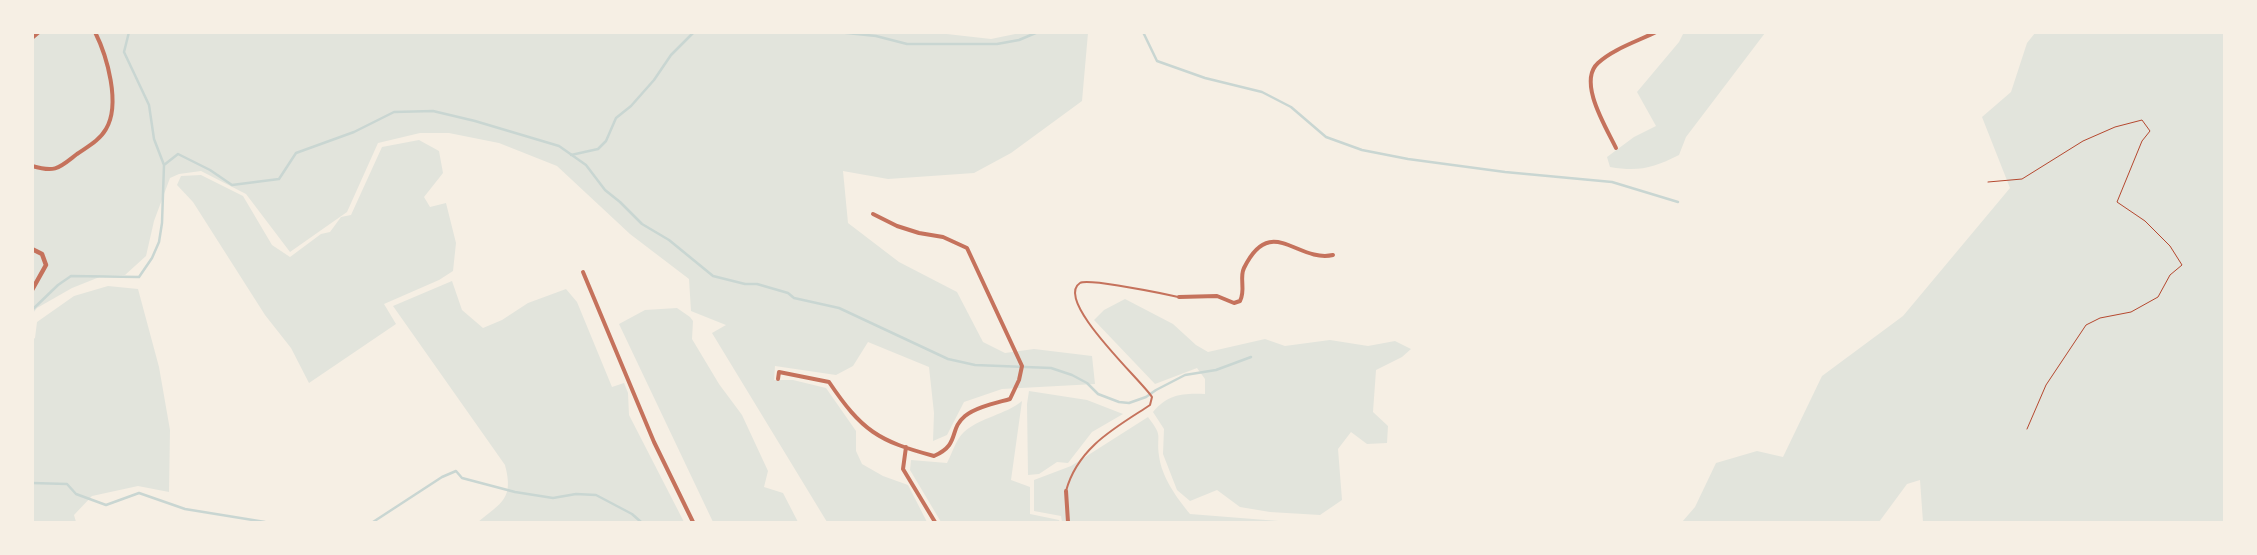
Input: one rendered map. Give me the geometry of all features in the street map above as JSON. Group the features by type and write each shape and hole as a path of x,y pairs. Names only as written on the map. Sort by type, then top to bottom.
{"street":[{"path":"32,38 39,32"},
{"path":"32,166 48,170 57,169 97,140 106,129 112,114 110,68 95,32"},
{"path":"1616,148 1596,108 1591,75 1599,62 1656,32"},
{"path":"778,380 779,372 788,372 829,382 855,419 885,440 934,456 946,451 952,443 956,428 965,416 992,404 1010,399 1019,380 1022,366 967,248 943,237 919,233 897,226 873,214"},
{"path":"1178,297 1217,296 1234,303 1240,302 1244,293 1243,271 1255,248 1270,242 1286,243 1323,257 1333,255"},
{"path":"32,248 42,254 46,265 32,290"},
{"path":"583,272 654,442 694,522"},
{"path":"906,447 903,469 935,522"},
{"path":"1066,491 1068,522"}],"lane":[{"path":"1066,491 1076,467 1090,447 1106,432 1150,405 1152,397 1148,390 1101,340 1080,311 1075,291 1080,283 1084,282 1137,288 1178,297"}],"path":[{"path":"1988,182 2022,179 2083,141 2115,127 2142,120 2150,131 2142,140 2117,202 2146,220 2170,246 2182,265 2170,275 2158,297 2131,312 2100,318 2086,325 2046,385 2027,429"}],"shaded area":[{"path":"929,32 991,39 1020,33 1088,33 1082,101 1011,153 974,173 888,179 843,171 848,223 899,262 957,292 983,342 1005,353 1034,349 1092,356 1095,384 1002,389 964,402 947,435 933,441 934,413 929,367 868,342 853,366 836,375 775,366 774,380 793,380 826,388 856,431 856,451 862,464 883,476 908,485 927,522 827,522 712,333 726,325 691,311 689,279 630,234 557,166 499,143 449,133 420,133 378,143 347,212 290,252 246,194 201,171 179,174 170,178 154,221 146,256 125,275 102,276 72,288 37,308 33,313 33,33"},
{"path":"1684,32 1765,33 1686,137 1679,155 1646,168 1610,167 1607,157 1634,137 1656,126 1637,92 1679,42"},
{"path":"2035,33 2224,33 2224,522 1923,522 1920,480 1907,484 1879,522 1682,522 1695,507 1716,463 1757,451 1783,457 1822,376 1903,316 2010,188 1982,117 2011,92 2027,43"},
{"path":"419,140 439,151 443,173 424,197 430,207 446,203 456,243 453,271 439,280 384,304 396,324 309,383 291,348 265,315 193,202 177,185 181,176 201,175 243,196 272,245 290,257 321,234 330,232 341,217 351,215 382,147"},
{"path":"452,281 462,310 483,328 502,320 528,303 566,289 577,302 612,387 624,383 628,393 629,415 684,522 478,522 504,499 507,493 508,485 505,465 393,306"},
{"path":"108,286 138,289 159,367 170,430 169,492 138,486 92,496 74,515 76,522 33,522 32,340 35,338 37,322 74,296"},
{"path":"1125,299 1173,324 1196,345 1208,352 1265,339 1285,346 1330,340 1368,346 1395,341 1411,349 1402,357 1376,370 1373,412 1388,426 1387,443 1367,444 1351,432 1338,449 1342,500 1320,515 1270,512 1240,507 1217,490 1190,501 1177,490 1163,454 1164,429 1153,412 1170,398 1190,394 1205,394 1205,379 1197,368 1155,384 1094,320 1104,310"},
{"path":"677,308 693,321 692,339 719,384 742,415 768,471 764,487 783,493 798,522 713,522 619,324 645,310"},
{"path":"1029,391 1087,400 1123,414 1092,432 1068,463 1057,462 1039,474 1028,475 1027,404"},
{"path":"1022,401 1011,480 1030,487 1030,514 1059,520 1060,522 941,522 910,470 911,460 947,463 956,443 964,432"},
{"path":"1148,417 1158,433 1158,449 1163,472 1175,494 1190,514 1291,522 1062,522 1061,516 1034,511 1034,480 1071,466"}],"waterway":[{"path":"32,310 58,285 71,276 139,277 152,258 159,242 162,223 164,165 154,139 149,105 124,52 129,32"},
{"path":"571,155 598,149 606,141 616,118 631,106 654,80 671,55 694,32"},
{"path":"837,32 876,36 907,44 997,44 1019,40 1038,32"},
{"path":"1143,32 1157,61 1205,78 1262,92 1291,107 1326,137 1362,150 1408,159 1505,172 1612,182 1678,202"},
{"path":"164,165 178,154 210,170 232,185 279,179 296,153 354,132 394,112 433,111 475,121 559,146 586,165 605,190 642,224 669,240 713,276 745,284 757,284 788,293 794,298 839,308 948,359 975,365 1051,368 1072,375 1087,383 1098,394 1119,402 1129,403 1146,397 1185,375 1216,370 1251,357"},
{"path":"373,522 442,477 456,471 462,478 515,492 553,498 576,494 596,495 632,514 641,522"},
{"path":"32,483 67,484 76,494 106,505 139,493 185,509 265,522"}]}
